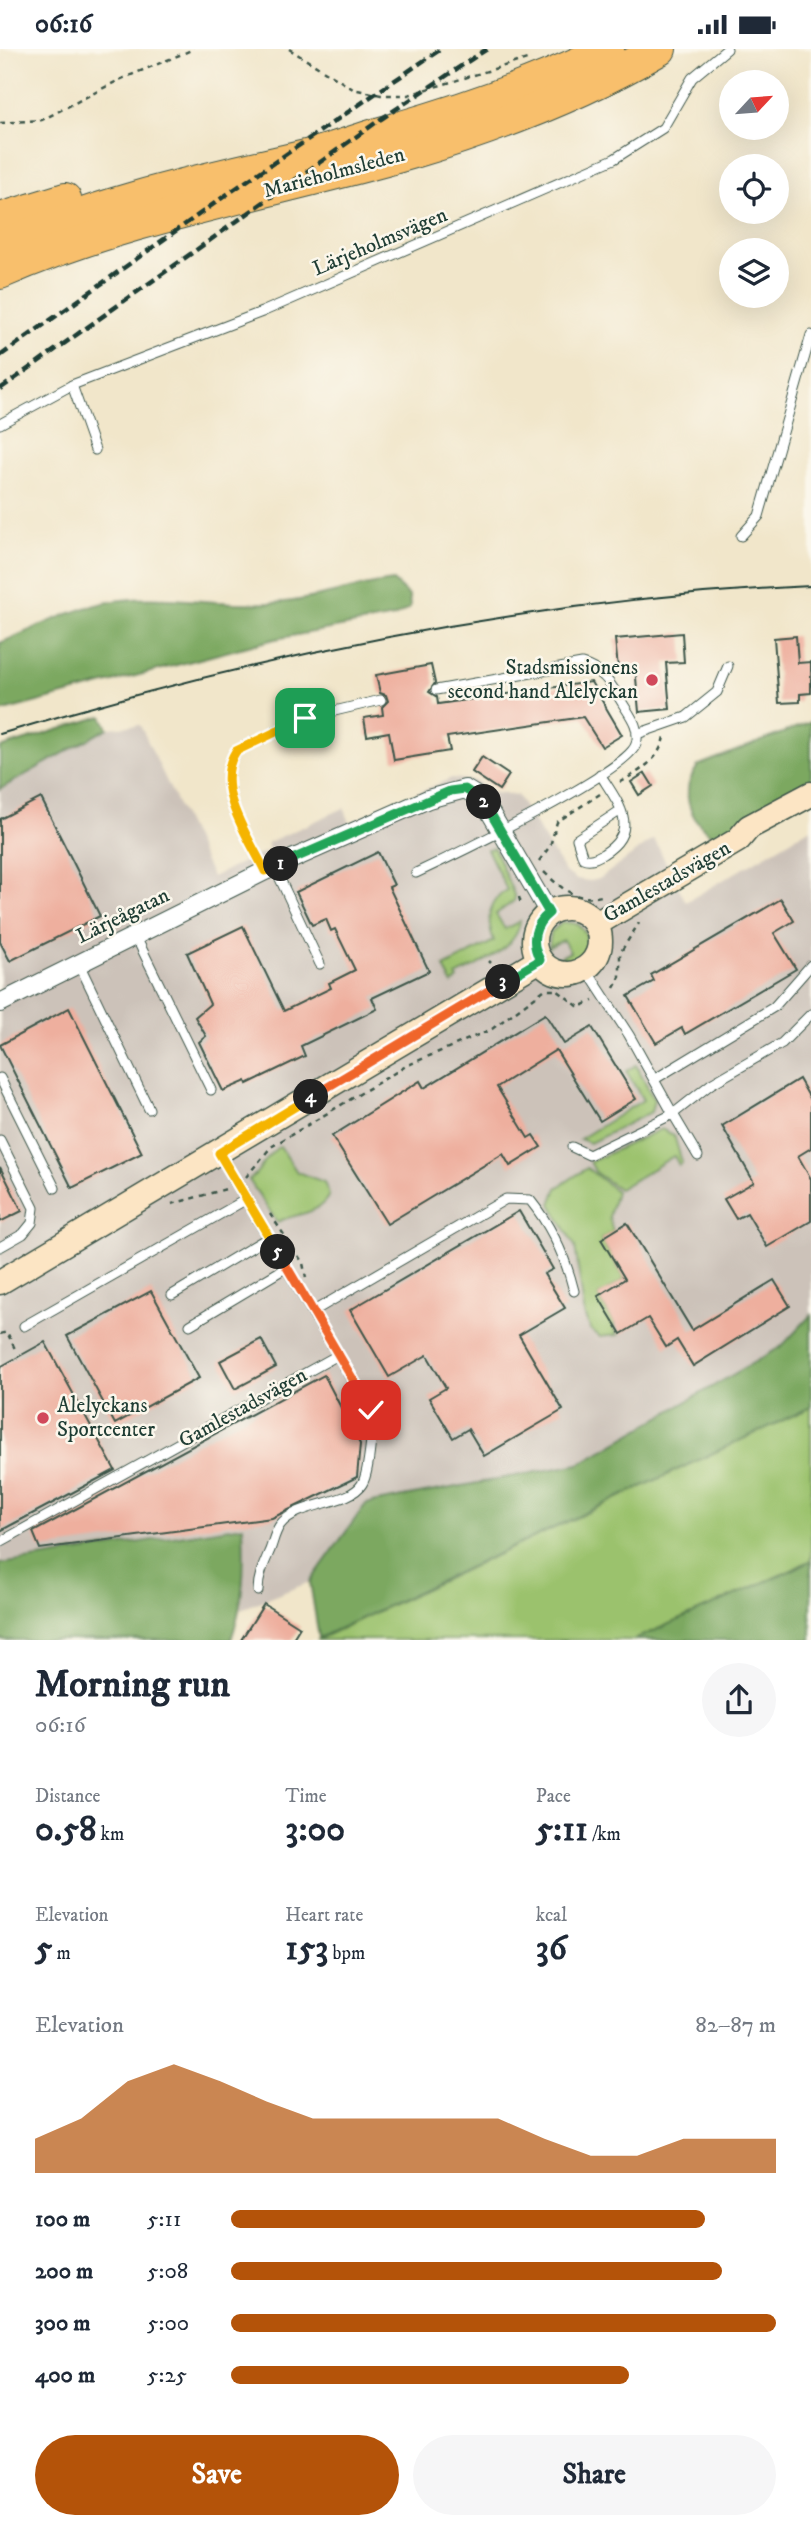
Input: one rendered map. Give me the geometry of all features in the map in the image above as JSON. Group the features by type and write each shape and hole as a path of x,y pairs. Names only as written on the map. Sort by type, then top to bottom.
{"highway":[{"name":"Marieholmsleden","path":"0,247 82,213 156,190 316,153 492,98 608,49"},
{"name":"Marieholmsleden","path":"0,273 108,232 412,153 515,118 608,78 660,49"},
{"path":"0,219 197,160 316,153"}],"street":[{"name":"Lärjeågatan","path":"0,1003 270,869 428,799 458,789 465,789 483,800 549,913"},
{"name":"Gamlestadsvägen","path":"596,923 738,840 748,827 811,794"},
{"name":"Gamlestadsvägen","path":"738,840 753,838 811,807"},
{"name":"Gamlestadsvägen","path":"549,913 561,908 575,908 587,913 596,923 600,946 595,959 586,968"},
{"path":"549,913 538,925 534,936 540,960 561,973 573,973 586,968"},
{"path":"0,1282 540,960"}],"lane":[{"name":"Lärjeholmsvägen","path":"0,424 72,385 262,312 614,159 663,128 692,78 727,49"},
{"path":"741,535 759,516 811,335"},
{"path":"72,385 95,450"},
{"path":"415,873 503,831 600,774 632,751 637,734 632,718 609,682 597,670 582,664 436,690"},
{"path":"637,734 686,717 717,692 728,666"},
{"path":"320,964 228,790 227,776 236,751 305,718 381,700"},
{"path":"600,774 621,810 625,827 617,845 594,858 583,858 577,839 621,810"},
{"path":"135,935 211,1090"},
{"path":"79,964 149,1109"},
{"path":"655,1080 774,1007 811,965"},
{"path":"586,968 698,1156"},
{"path":"572,1147 589,1155 673,1114 711,1084 782,1043 811,1014"},
{"path":"0,1078 55,1188"},
{"path":"0,1140 34,1208 32,1223 23,1234 0,1247"},
{"path":"219,1153 374,1420 361,1486 310,1507 280,1525 258,1577 258,1591"},
{"path":"312,1312 506,1199 530,1200 538,1210 568,1265 574,1291"},
{"path":"24,1326 245,1200"},
{"path":"172,1295 269,1237"},
{"path":"190,1325 287,1267"},
{"name":"Gamlestadsvägen","path":"0,1542 338,1355"}],"path":[{"path":"0,123 42,120 119,80 194,49"},
{"path":"289,49 353,89 381,95 408,95 529,58"},
{"path":"518,894 522,904"},
{"path":"164,1208 237,1184 254,1171 271,1147 406,1066 492,1030 544,990 557,990 579,1007 603,995 619,983 620,953 633,929"},
{"path":"0,1334 7,1332 15,1349"}],"shaded area":[{"path":"140,725 212,877 269,850 267,843 344,808 350,822 452,778 476,781 495,793 517,795 565,872 576,879 599,879 654,839 686,902 811,828 811,1315 782,1346 579,1464 366,1504 310,1582 241,1609 245,1565 242,1527 0,1564 0,789 108,728"}],"green space":[{"path":"393,581 409,596 410,608 394,617 275,639 0,712 0,643 90,607 121,600 142,599 272,603"},
{"path":"102,716 108,728 0,789 0,748"},
{"path":"811,722 811,788 732,829 712,835 703,828 692,812 688,793 689,784 699,765"},
{"path":"494,848 515,897 514,901 496,914 505,929 520,921 518,931 505,948 456,976 458,979 452,984 444,967 494,941 490,912 495,900 507,890 487,849"},
{"path":"563,922 578,924 586,934 586,950 574,960 559,958 570,952 563,940 549,947 551,932"},
{"path":"636,1065 654,1100 651,1112 590,1143 580,1139 643,1100 626,1071"},
{"path":"661,1129 674,1135 682,1162 679,1165 674,1156 619,1189 596,1173 590,1162"},
{"path":"280,1146 297,1172 324,1182 329,1195 319,1207 277,1222 249,1180"},
{"path":"587,1168 616,1191 609,1217 613,1232 601,1239 625,1279 598,1296 615,1324 613,1326 618,1335 600,1337 592,1331 585,1317 575,1246 551,1204 557,1188"},
{"path":"811,1315 811,1407 319,1638 310,1582 366,1504 579,1464 782,1346"},
{"path":"811,1407 811,1560 794,1569 633,1640 317,1640"},
{"path":"243,1526 243,1584 231,1640 0,1640 0,1564"},
{"path":"811,1560 811,1640 633,1640 794,1569"}],"building":[{"path":"682,633 684,662 666,663 670,709 639,712 635,666 618,668 615,639"},
{"path":"796,636 798,663 811,662 811,693 800,694 800,702 779,703 774,638"},
{"path":"431,665 435,683 429,692 437,697 438,704 591,682 622,735 602,747 583,717 447,737 450,751 394,760 389,732 367,736 364,718 383,715 382,707 388,701 386,695 380,693 376,675"},
{"path":"482,757 509,775 499,790 472,772"},
{"path":"645,773 653,786 639,795 631,782"},
{"path":"41,798 100,916 10,961 0,942 0,819"},
{"path":"378,852 394,885 389,887 429,971 372,998 377,1009 301,1046 305,1056 247,1084 246,1081 223,1091 199,1042 206,1036 195,1017 210,1004 187,953 243,926 284,1011 331,988 329,983 355,970 335,929 331,931 326,919 312,925 296,892"},
{"path":"781,899 794,921 774,933 796,969 685,1034 682,1028 656,1043 628,996 654,981 651,975"},
{"path":"69,1008 142,1153 72,1188 0,1045"},
{"path":"545,1014 564,1044 592,1027 636,1099 600,1121 556,1050 497,1087 528,1138 533,1135 541,1147 510,1166 503,1154 387,1224 332,1136 420,1081 424,1088"},
{"path":"799,1079 811,1100 811,1148 798,1156 811,1179 811,1221 767,1247 747,1213 736,1219 724,1199 754,1182 722,1126"},
{"path":"0,1167 22,1211 0,1222"},
{"path":"519,1211 553,1269 544,1274 565,1308 519,1335 563,1410 484,1456 468,1429 453,1438 429,1398 446,1388 427,1355 389,1377 350,1310"},
{"path":"627,1223 692,1330 774,1280 790,1306 693,1366 677,1340 666,1347 648,1318 621,1334 598,1296 625,1279 601,1239"},
{"path":"151,1291 199,1378 115,1424 67,1336"},
{"path":"261,1339 276,1367 235,1389 220,1361"},
{"name":"Alelyckans Sportcenter","path":"45,1342 115,1470 0,1531 0,1367"},
{"path":"324,1375 360,1444 357,1477 272,1518 40,1549 33,1532"},
{"path":"264,1604 300,1627 292,1640 241,1640"}],"tram line":[{"path":"0,734 200,679 401,635 605,603 811,586"}],"railway":[{"path":"0,356 229,193 441,49"},
{"path":"0,389 381,119 487,49"}],"place":[{"name":"Stadsmissionens second hand Alelyckan","path":"652,680"},
{"name":"Alelyckans Sportcenter","path":"43,1418"}],"route":[{"path":"305,718 236,751 230,760 228,790 265,871 428,799 465,789 483,800 549,913 536,928 534,936 540,960 219,1153 371,1410"}]}
